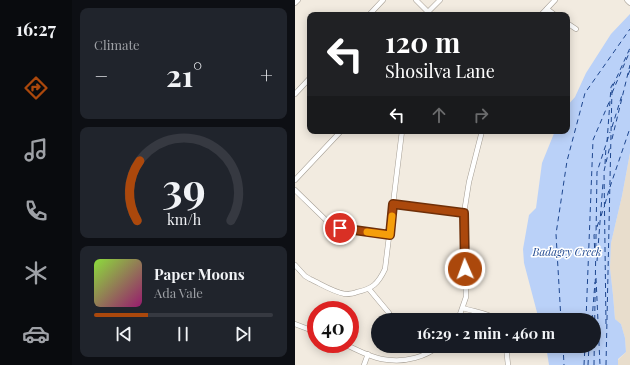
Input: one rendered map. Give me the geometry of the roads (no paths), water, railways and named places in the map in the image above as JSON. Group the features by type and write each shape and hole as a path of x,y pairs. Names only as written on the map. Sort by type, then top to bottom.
{"street":[{"path":"295,3 298,0"},
{"path":"372,12 383,0"},
{"path":"416,0 429,12"},
{"path":"431,12 440,0"},
{"path":"545,12 555,0"},
{"path":"570,25 576,29"},
{"path":"295,94 307,81"},
{"path":"295,180 338,134"},
{"path":"295,265 305,276 310,279 343,293 351,294 369,289 378,281 385,270 402,134"},
{"path":"461,313 466,297 464,213 469,182 481,134"},
{"path":"295,190 331,224 338,227 390,235"},
{"path":"393,204 464,213"},
{"path":"369,289 389,313"},
{"path":"463,308 482,313"},
{"path":"295,324 307,329"},
{"path":"359,350 401,363 428,353"},
{"path":"507,353 508,365"},
{"path":"364,365 368,354"}],"water":[{"name":"Badagry Creek","path":"630,14 630,153 611,243 610,268 615,319 621,324 625,338 626,352 618,359 618,365 549,365 547,353 601,353 601,313 537,313 524,263 523,249 529,215 536,208 542,163 554,134 570,134 570,103 575,97 586,73 611,34"}]}
